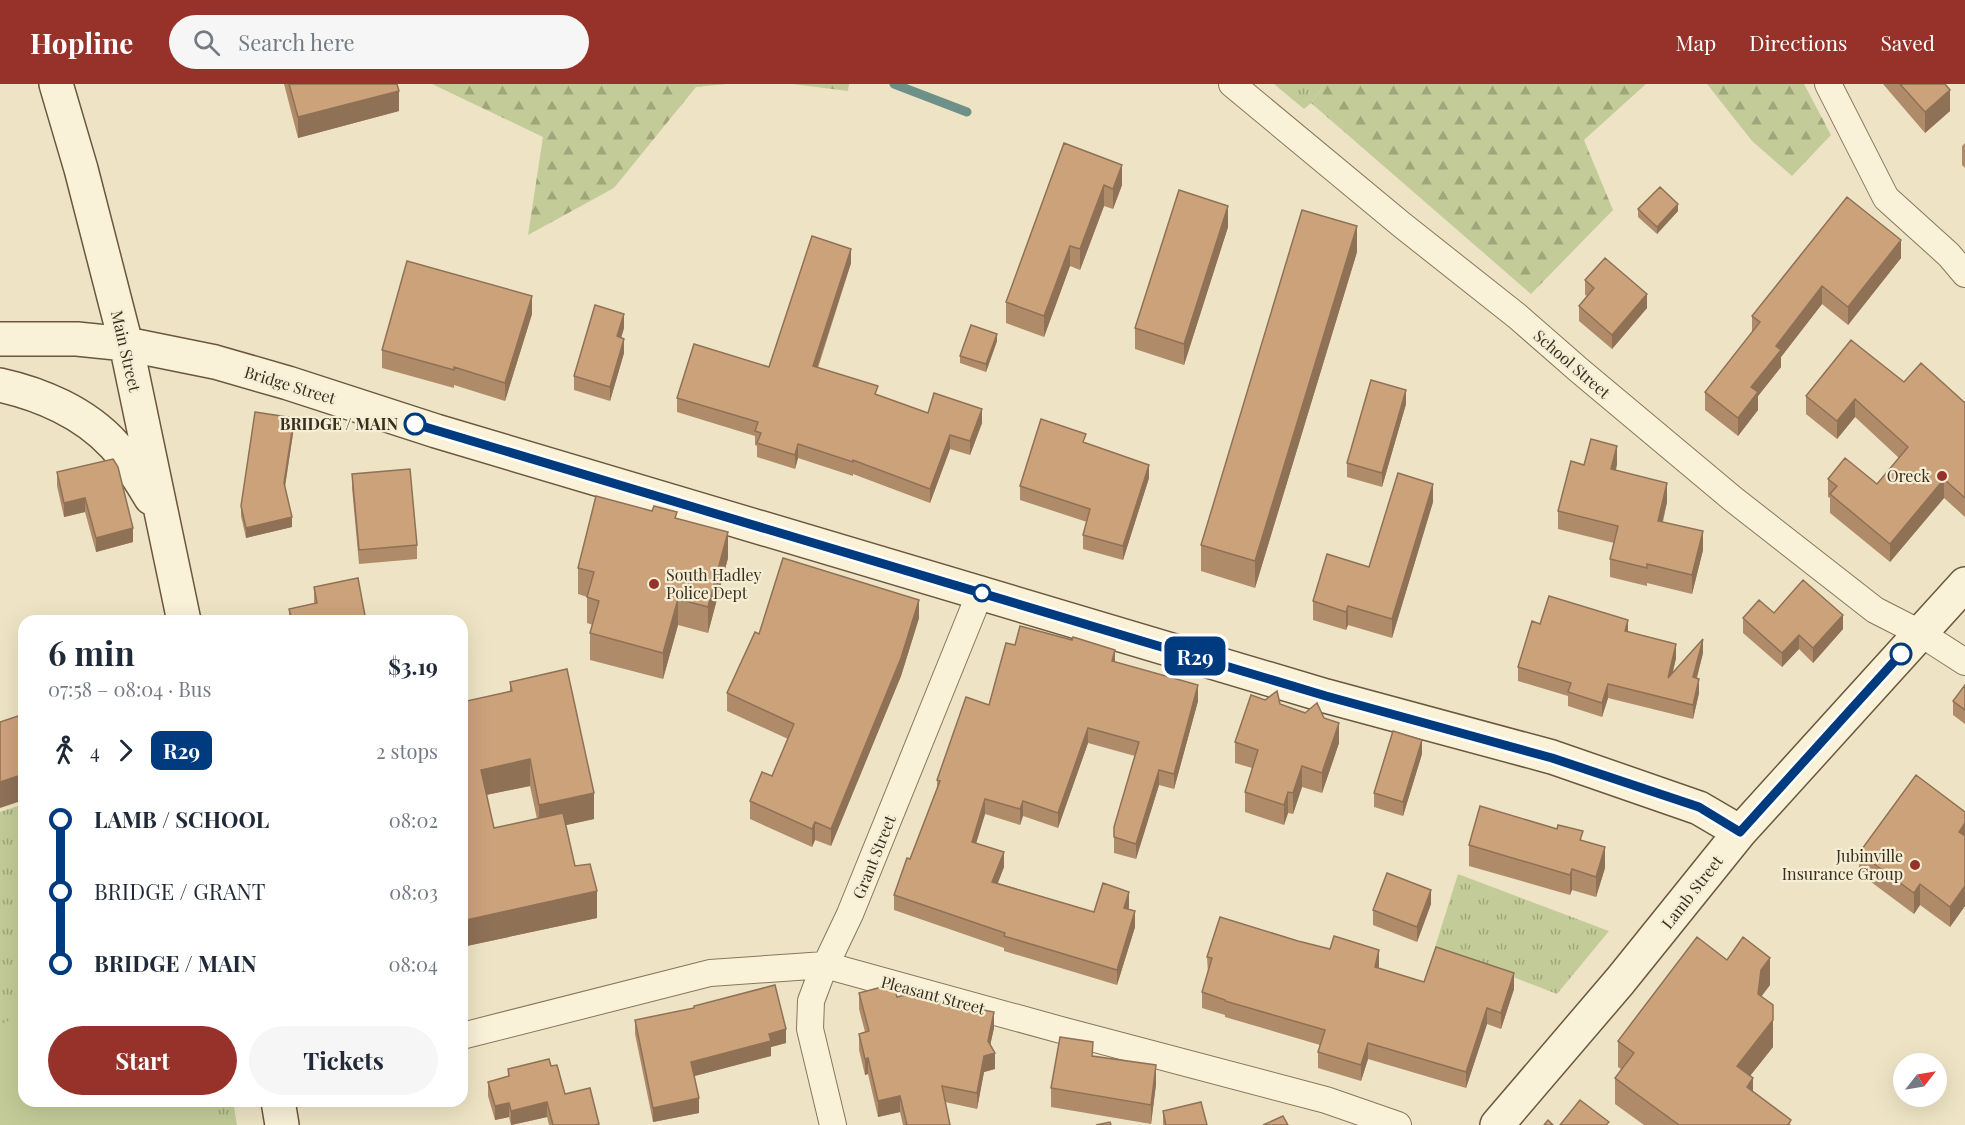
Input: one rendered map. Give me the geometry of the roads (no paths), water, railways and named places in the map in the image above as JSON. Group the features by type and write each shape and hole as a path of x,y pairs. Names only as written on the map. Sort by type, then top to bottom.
{"main road":[{"name":"Main Street","path":"56,84 126,344 183,615"},
{"name":"Bridge Street","path":"0,339 77,339 126,344 207,361 288,383 433,430 1326,696 1552,758 1699,807 1740,832"},
{"path":"0,384 62,406 97,429 113,443 131,465 162,515"},
{"name":"Lamb Street","path":"1497,1125 1620,981 1740,832 1965,584"},
{"path":"279,1107 282,1125"}],"street":[{"name":"School Street","path":"1232,84 1402,225 1517,316 1733,499 1875,610 1920,633 1965,662"},
{"path":"1828,84 1886,198 1950,255 1965,274"},
{"name":"Grant Street","path":"833,1125 810,1029 811,1001 825,965 850,914 980,593"},
{"name":"Pleasant Street","path":"468,1034 710,973 825,965 1326,1100 1398,1125"}],"waterway":[{"path":"894,84 967,112"}],"place":[{"name":"BRIDGE / MAIN","path":"415,424"},
{"name":"Oreck","path":"1942,476"},
{"name":"South Hadley Police Dept","path":"654,584"},
{"name":"Jubinville Insurance Group","path":"1915,865"}]}
